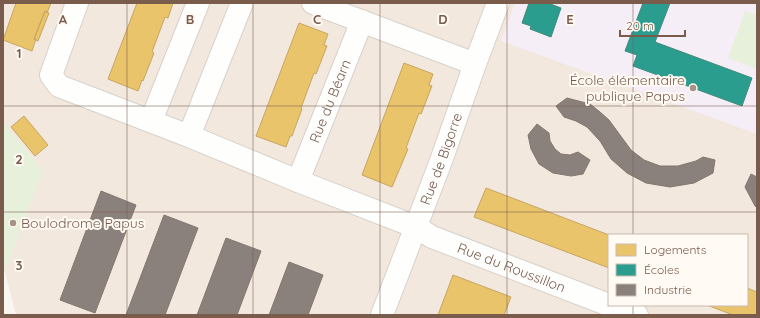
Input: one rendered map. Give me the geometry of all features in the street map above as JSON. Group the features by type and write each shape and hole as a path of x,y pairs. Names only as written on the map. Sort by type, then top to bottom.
{"street":[{"path":"77,3 50,75 59,86 189,136 298,181 416,227"},
{"path":"151,121 198,3"},
{"path":"189,136 242,3"},
{"path":"313,3 475,64"},
{"name":"Rue de Bigorre","path":"382,315 441,161 498,3"},
{"name":"Rue du Béarn","path":"298,181 362,21"},
{"name":"Rue du Roussillon","path":"416,227 439,240 608,304"},
{"name":"Rue du Roussillon","path":"613,306 637,315"}],"shaded area":[{"path":"3,3 757,3 757,315 16,315 3,264"},
{"name":"École élémentaire publique Papus","path":"515,3 757,3 757,134 501,41"}],"green space":[{"path":"745,11 757,16 757,69 728,58"},
{"name":"Boulodrome Papus","path":"3,122 43,171 3,276"}],"building: Logements":[{"path":"16,3 51,3 47,13 45,11 34,39 36,39 32,51 3,40"},
{"path":"137,3 173,3 168,18 165,17 152,52 154,53 138,91 108,79"},
{"path":"45,11 49,13 38,41 34,39"},
{"path":"299,23 328,34 324,45 327,46 316,74 314,73 292,136 290,136 286,147 256,136"},
{"path":"404,63 433,74 429,85 432,86 421,114 419,113 406,148 408,149 392,187 362,175"},
{"path":"24,116 48,145 35,156 11,127"},
{"path":"486,188 608,235 608,268 474,217"},
{"path":"453,275 511,297 504,315 438,315"},
{"path":"748,288 757,292 757,315 733,315 710,306 748,306"}],"building: Écoles":[{"path":"529,3 548,3 561,8 551,37 530,29 531,26 522,23"},
{"path":"643,3 670,3 655,42 752,78 742,106 633,66 637,55 625,51"}],"building: Industrie":[{"path":"567,98 590,104 600,112 609,120 631,150 644,160 660,166 678,166 696,161 703,157 715,160 713,173 694,183 670,187 646,183 627,173 611,159 600,141 587,127 564,117 556,106"},
{"path":"537,124 549,133 550,141 555,149 561,154 570,155 578,152 590,160 583,174 571,176 553,173 539,164 531,149 528,135"},
{"path":"751,174 757,177 757,208 745,187"},
{"path":"101,191 136,205 95,313 60,300"},
{"path":"164,215 198,228 165,315 126,315"},
{"path":"226,238 261,251 237,315 197,315"},
{"path":"289,262 323,275 308,315 269,315"}],"place":[{"name":"École élémentaire publique Papus","path":"693,88"},
{"name":"Boulodrome Papus","path":"13,223"}]}
